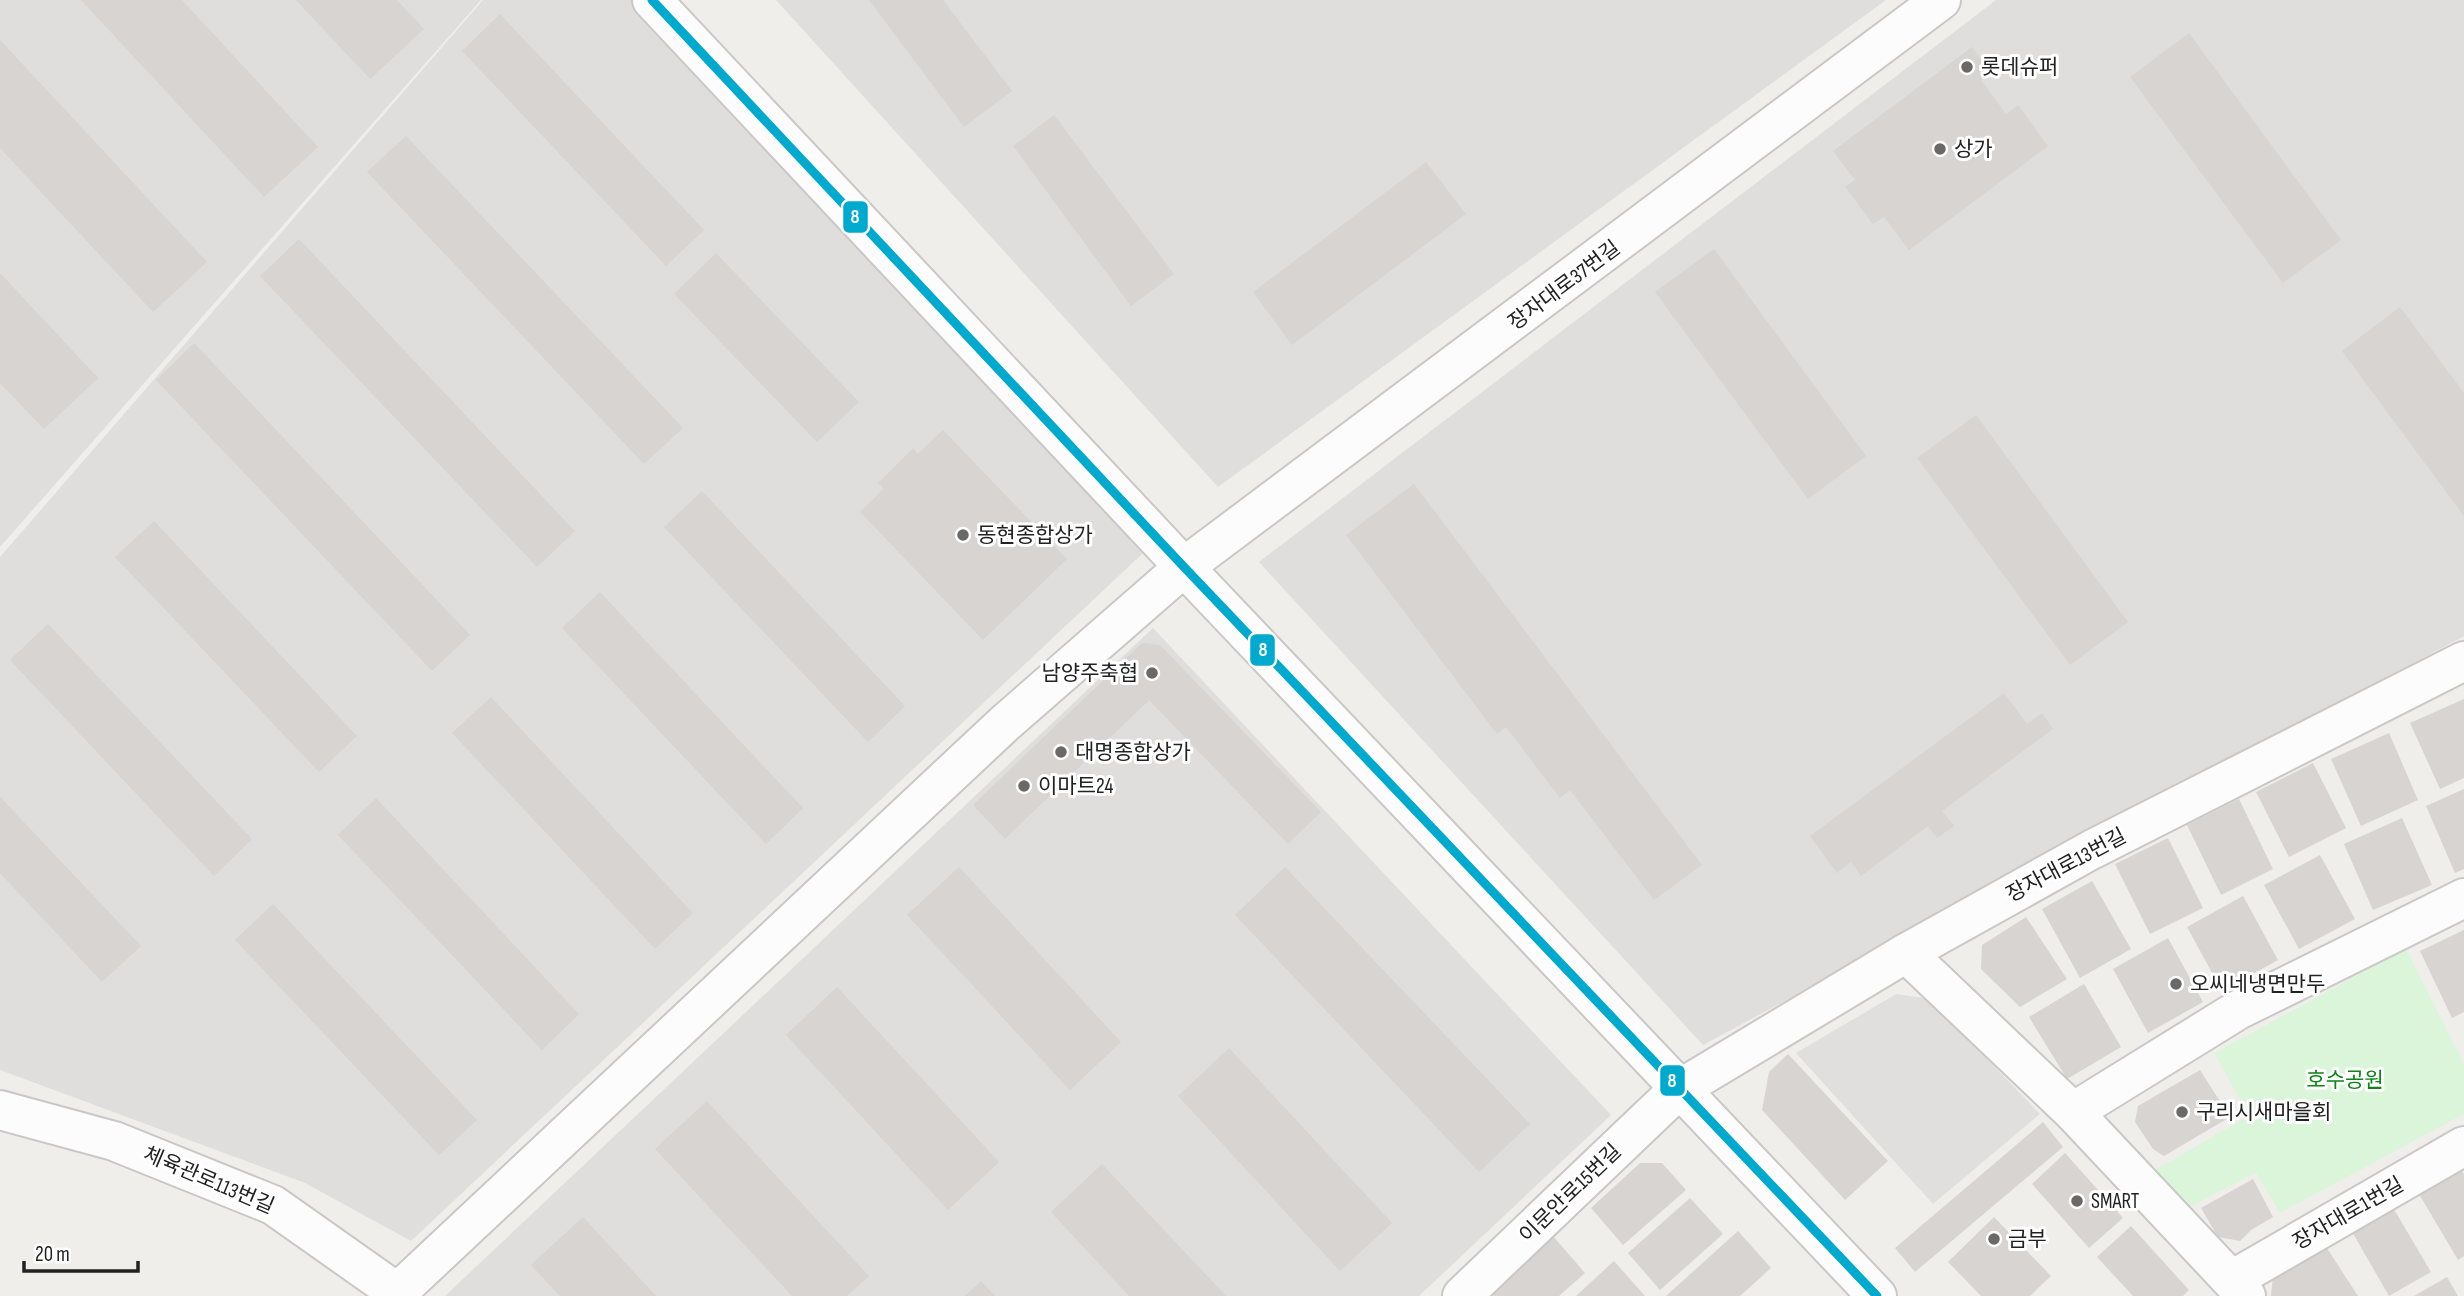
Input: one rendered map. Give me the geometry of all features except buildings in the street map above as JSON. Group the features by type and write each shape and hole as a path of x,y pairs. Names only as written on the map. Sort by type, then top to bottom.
{"street":[{"path":"652,0 1678,1090 1877,1296"},
{"name":"장자대로37번길","path":"398,1295 1004,724 1184,567 1941,0"},
{"name":"장자대로13번길","path":"1678,1090 1906,953 2091,850 2464,661"},
{"path":"2073,1112 2238,1010 2464,898"},
{"path":"1906,953 2073,1112 2239,1288"},
{"name":"이문안로15번길","path":"1462,1296 1678,1090"},
{"name":"체육관로113번길","path":"0,1110 114,1141 273,1205 398,1295"},
{"name":"장자대로1번길","path":"2239,1288 2464,1146"}],"shaded area":[{"path":"0,0 481,0 0,547"},
{"path":"483,0 652,0 1158,539 411,1241 305,1183 0,1070 0,557"},
{"path":"776,0 1886,0 1218,487"},
{"path":"1996,0 2464,0 2464,636 1703,1045 1259,562"},
{"path":"1153,628 1611,1115 1419,1296 445,1296"},
{"path":"1896,994 1930,999 2040,1114 1933,1204 1796,1053"}],"green space":[{"name":"호수공원","path":"2406,949 2464,1064 2464,1114 2280,1213 2256,1173 2181,1211 2151,1172 2249,1116 2214,1053"}],"transit line":[{"name":"8","path":"652,0 1184,567 1877,1296"}],"place":[{"name":"롯데슈퍼","path":"1967,67"},
{"name":"상가","path":"1940,149"},
{"name":"동현종합상가","path":"963,535"},
{"name":"남양주축협","path":"1152,673"},
{"name":"대명종합상가","path":"1061,752"},
{"name":"이마트24","path":"1024,786"},
{"name":"오씨네냉면만두","path":"2176,984"},
{"name":"구리시새마을회","path":"2182,1112"},
{"name":"SMART","path":"2077,1201"},
{"name":"금부","path":"1994,1239"}]}
